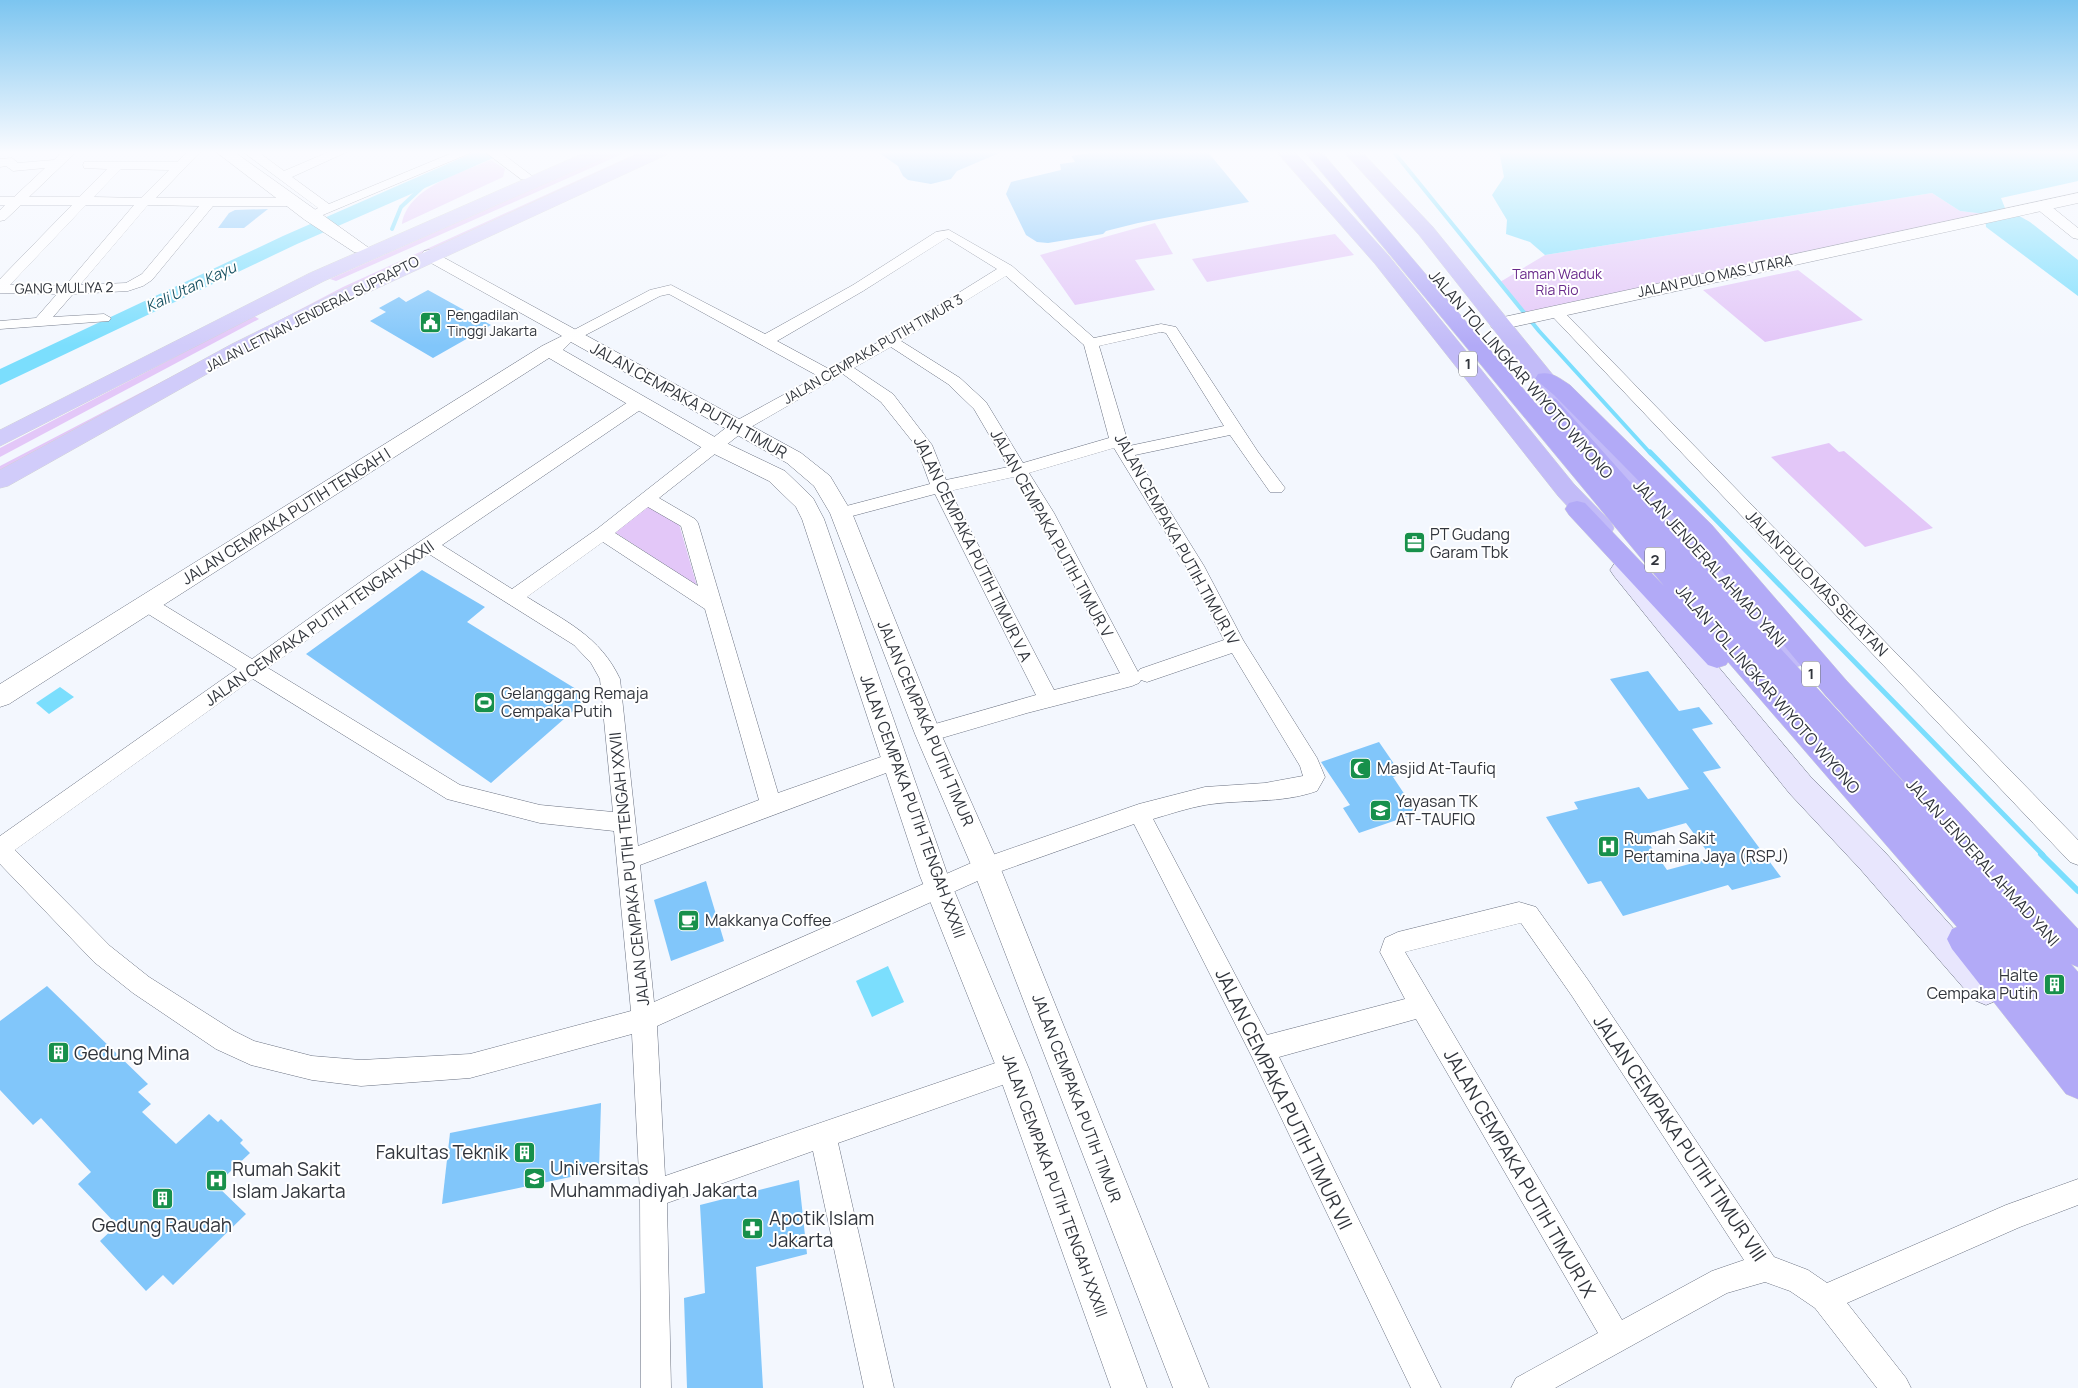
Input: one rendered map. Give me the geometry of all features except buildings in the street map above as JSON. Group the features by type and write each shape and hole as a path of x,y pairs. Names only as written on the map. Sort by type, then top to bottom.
{"highway":[{"name":"1","path":"1343,216 1394,274 1574,502 1809,744 2078,1051"},
{"name":"JALAN TOL LINGKAR WIYOTO WIYONO","path":"1366,216 1639,541 1875,812 2078,1038"},
{"name":"JALAN TOL LINGKAR WIYOTO WIYONO","path":"1383,216 1724,604 2078,996"},
{"name":"JALAN JENDERAL AHMAD YANI","path":"1412,216 1504,323 1560,399 2078,967"},
{"path":"1420,216 1426,231"},
{"path":"1546,379 1562,390 1704,531 1836,688 2078,952"},
{"path":"1574,502 1778,723 1966,942 2078,1082"}],"main road":[{"name":"JALAN LETNAN JENDERAL SUPRAPTO","path":"3,430 45,416 246,312 441,216"},
{"name":"JALAN LETNAN JENDERAL SUPRAPTO","path":"3,430 360,248 411,231 448,216"},
{"name":"JALAN LETNAN JENDERAL SUPRAPTO","path":"5,470 268,324 352,282 499,216"},
{"name":"JALAN LETNAN JENDERAL SUPRAPTO","path":"5,470 247,344 430,255 517,216"},
{"path":"246,312 268,324"},
{"name":"1","path":"1574,502 1593,533 1800,785 1872,860 2078,1098"}],"street":[{"path":"0,288 70,216"},
{"path":"41,322 132,216"},
{"name":"GANG MULIYA 2","path":"0,288 68,290 128,286 147,277 198,216"},
{"path":"322,216 360,248"},
{"name":"JALAN PULO MAS UTARA","path":"1504,323 1991,216"},
{"path":"2049,216 2078,235"},
{"path":"765,341 858,288 941,235 949,234 1007,269 1091,343 1161,328 1171,330 1234,429 1276,488"},
{"name":"JALAN CEMPAKA PUTIH TIMUR","path":"430,255 561,343 726,436 794,458 822,480 840,513 1191,1388"},
{"name":"JALAN CEMPAKA PUTIH TIMUR 3","path":"514,597 603,532 726,436 891,341 1007,269"},
{"name":"JALAN CEMPAKA PUTIH TIMUR V A","path":"561,343 655,293 671,289 765,341 837,372 887,398 924,445 940,487 1048,699"},
{"name":"JALAN PULO MAS SELATAN","path":"1554,312 2078,855"},
{"path":"0,325 104,318"},
{"name":"JALAN CEMPAKA PUTIH TIMUR V","path":"891,341 941,372 970,395 980,406 1020,470 1139,676"},
{"name":"JALAN CEMPAKA PUTIH TENGAH XXXIII","path":"561,343 640,402 726,436 776,476 805,503 813,519 896,761 945,884 1129,1388"},
{"name":"JALAN CEMPAKA PUTIH TENGAH I","path":"0,697 561,343"},
{"name":"JALAN CEMPAKA PUTIH TIMUR IV","path":"1091,343 1122,447 1198,571 1236,644 1310,764 1314,777 1308,785 1287,789 1205,796 1139,813"},
{"name":"JALAN CEMPAKA PUTIH TENGAH XXXII","path":"0,848 428,545 640,402"},
{"path":"840,513 940,487 1122,447 1234,429"},
{"path":"647,498 689,523 771,805"},
{"path":"603,532 711,604"},
{"name":"JALAN CEMPAKA PUTIH TENGAH XXVII","path":"428,545 581,640 593,649 603,661 610,679 630,859 644,1019 653,1194 656,1388"},
{"path":"147,604 455,793 540,814 625,823"},
{"path":"928,734 1048,699 1139,676 1236,644"},
{"path":"630,859 771,805 896,761"},
{"path":"0,848 102,954 156,995 225,1040 251,1053 312,1068 361,1074 470,1066 644,1019 982,868 1139,813"},
{"name":"JALAN CEMPAKA PUTIH TIMUR VII","path":"1139,813 1261,1048 1426,1388"},
{"name":"JALAN CEMPAKA PUTIH TIMUR VIII","path":"1398,943 1519,912 1528,914 1580,988 1766,1268 1798,1280 1824,1298 1896,1388"},
{"name":"JALAN CEMPAKA PUTIH TIMUR IX","path":"1398,943 1393,946 1392,952 1617,1339"},
{"path":"1261,1048 1284,1044 1422,1006"},
{"path":"653,1194 1013,1069"},
{"path":"823,1136 878,1388"},
{"path":"1824,1298 2016,1214 2078,1192"},
{"path":"1526,1388 1722,1281 1766,1268"}],"green space":[{"path":"405,216 420,216 402,224"},
{"path":"472,216 483,216 336,281 330,279"},
{"path":"500,216 517,216 430,255 0,480 0,466 343,287"},
{"name":"Taman Waduk Ria Rio","path":"1790,216 1977,216 1529,318 1500,282 1545,255"},
{"path":"1155,223 1173,254 1135,260 1155,290 1075,305 1040,255"},
{"path":"1335,234 1354,255 1207,282 1192,259"},
{"path":"1798,270 1863,320 1765,342 1703,290"},
{"path":"254,316 259,319 0,457 0,448"},
{"path":"1829,443 1839,452 1844,451 1933,528 1865,547 1771,457"},
{"path":"648,506 679,524 697,586 613,531"}],"water":[{"path":"1504,216 1790,216 1545,255 1530,242 1506,234 1507,220"},
{"path":"1985,216 2019,216 2030,222 2078,260 2078,296 1986,227"},
{"path":"60,687 74,697 49,714 36,703"},
{"path":"888,966 904,1002 872,1017 856,981"}],"waterway":[{"name":"Kali Utan Kayu","path":"0,378 290,240 345,216"},
{"path":"392,229 397,216"},
{"path":"1446,216 1539,331 1651,454"},
{"path":"1650,452 2043,855"},
{"path":"2041,854 2078,891"}],"place":[{"name":"Pengadilan Tinggi Jakarta","path":"431,323"},
{"name":"PT Gudang Garam Tbk","path":"1414,543"},
{"name":"Gelanggang Remaja Cempaka Putih","path":"485,702"},
{"name":"Masjid At-Taufiq","path":"1361,768"},
{"name":"Yayasan TK AT-TAUFIQ","path":"1380,810"},
{"name":"Rumah Sakit Pertamina Jaya (RSPJ)","path":"1608,847"},
{"name":"Makkanya Coffee","path":"689,920"},
{"name":"Halte Cempaka Putih","path":"2054,984"},
{"name":"Gedung Mina","path":"58,1053"},
{"name":"Fakultas Teknik","path":"524,1152"},
{"name":"Universitas Muhammadiyah Jakarta","path":"534,1179"},
{"name":"Rumah Sakit Islam Jakarta","path":"216,1180"},
{"name":"Gedung Raudah","path":"162,1199"},
{"name":"Apotik Islam Jakarta","path":"753,1229"}]}
